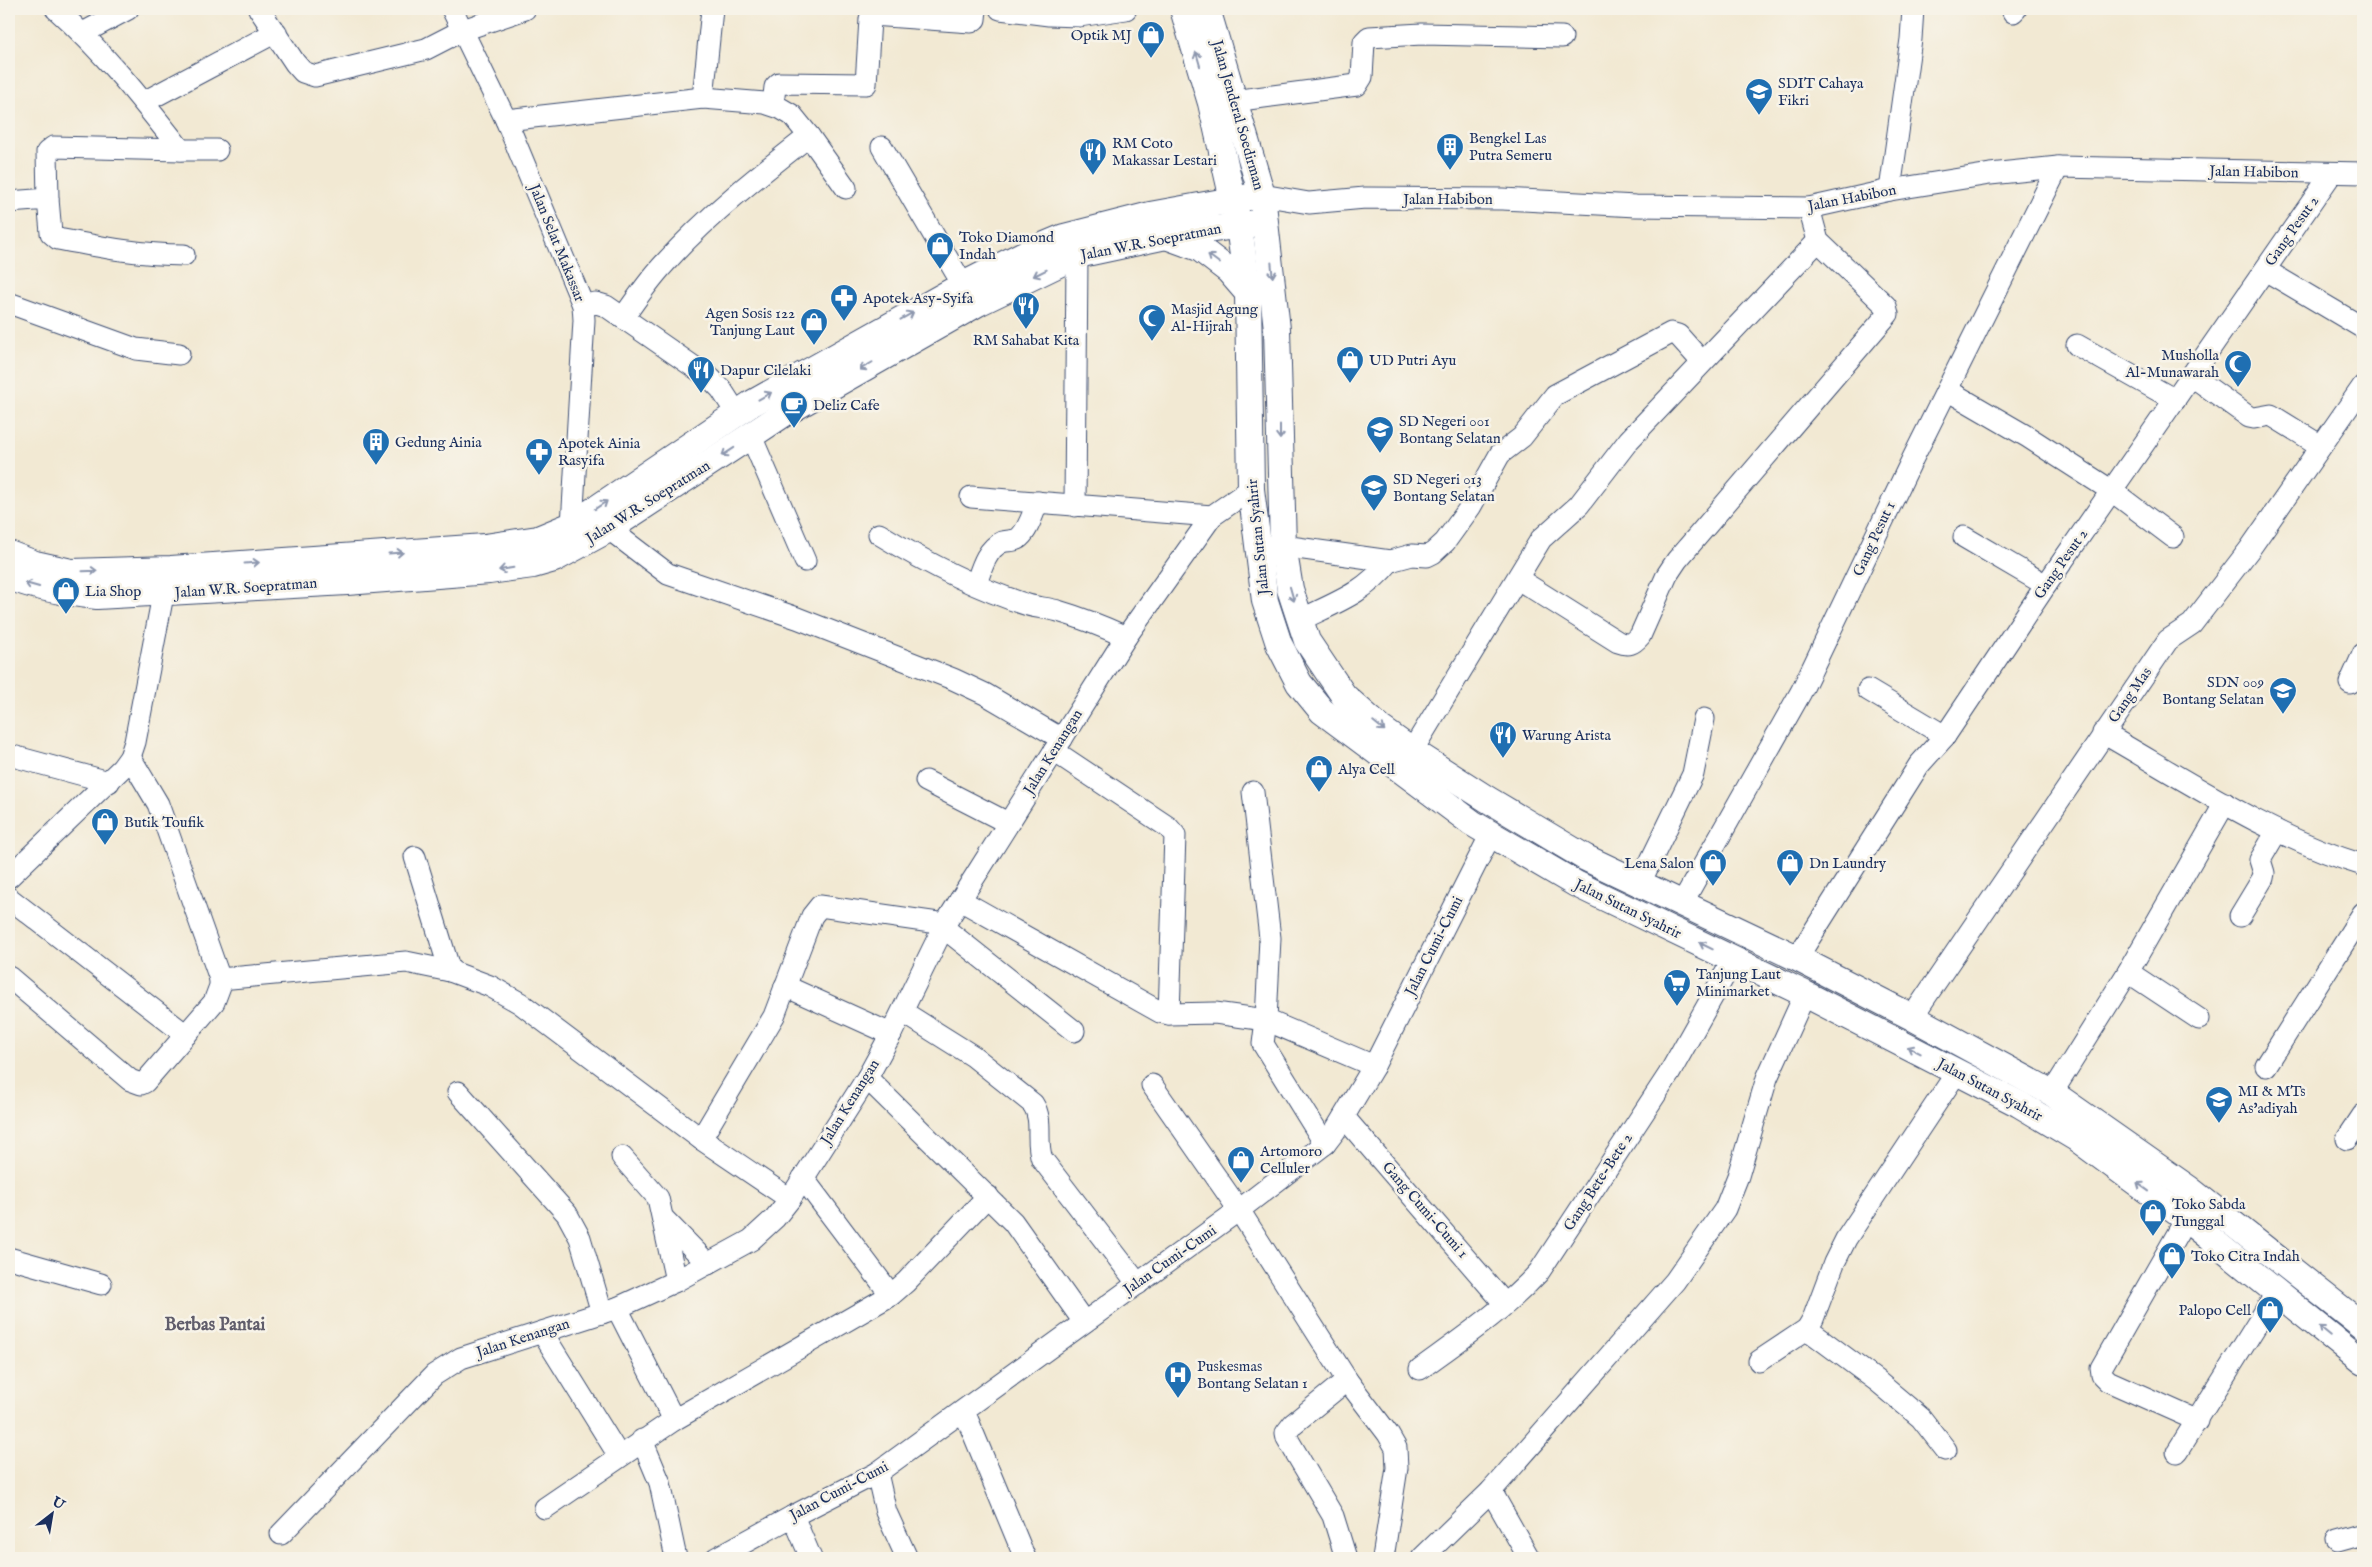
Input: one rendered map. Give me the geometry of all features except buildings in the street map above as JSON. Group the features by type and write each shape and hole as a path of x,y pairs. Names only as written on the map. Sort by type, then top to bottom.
{"street":[{"path":"56,9 83,33 144,102 181,150"},
{"path":"83,33 128,9"},
{"path":"259,9 303,72 315,76 426,49 463,30 525,9"},
{"name":"Jalan Selat Makassar","path":"452,9 506,120 583,306 584,320 572,525"},
{"path":"703,98 712,9"},
{"path":"773,104 775,88 779,83 866,84 870,19 872,15 971,22 975,19 976,9"},
{"path":"1000,9 1049,15 1079,16 1126,9"},
{"name":"Jalan Jenderal Soedirman","path":"1184,9 1210,103 1239,226"},
{"name":"Jalan Jenderal Soedirman","path":"1207,9 1262,195 1266,221"},
{"path":"1890,190 1911,39 1913,9"},
{"path":"144,102 276,32"},
{"path":"1233,101 1357,85 1362,77 1364,42 1370,37 1422,34 1562,37"},
{"path":"506,120 703,98 773,104 792,115 846,188"},
{"path":"623,318 658,271 682,244 766,170 809,136"},
{"path":"184,255 154,255 115,250 58,238 51,233 47,152 53,147 217,150"},
{"path":"882,147 963,285"},
{"name":"Jalan Habibon","path":"1266,221 1309,204 1364,198 1492,199 1636,206 1810,208 1890,190 1990,174 2058,167 2363,173"},
{"name":"Gang Pesut 1","path":"1681,905 1802,692 1913,458 2058,167"},
{"name":"Gang Pesut 2","path":"1797,958 1919,764 1945,736 2046,585 2332,173"},
{"name":"Jalan W.R. Soepratman","path":"549,548 608,530 751,436 785,412 824,377 963,285 1064,237 1150,215 1262,195"},
{"name":"Jalan Habibon","path":"1262,195 1309,204"},
{"path":"9,202 48,199"},
{"path":"1518,579 1618,642 1626,645 1633,643 1640,636 1667,575 1677,560 1888,314 1886,306 1818,241 1810,208"},
{"name":"Jalan W.R. Soepratman","path":"9,577 29,585 61,592 97,596 166,581 327,571 490,571 533,565 572,525 737,414 824,377 1077,255 1166,236 1266,221"},
{"name":"Jalan Sutan Syahrir","path":"1266,221 1278,329 1283,546 1290,589 1307,641 1344,696 1380,728 1412,751 1487,799 1586,858 1681,905 1797,958 1912,1017 2052,1094 2194,1209 2277,1292 2363,1362"},
{"name":"Jalan Sutan Syahrir","path":"1239,226 1248,293 1251,489 1265,601 1279,644 1299,683 1322,711 1491,833 1576,884 1804,994 2019,1104 2194,1209 2363,1325"},
{"path":"1166,236 1199,248 1229,271 1248,293"},
{"path":"1412,751 1541,539 1579,505 1629,440 1818,241"},
{"path":"1075,506 1077,255"},
{"path":"2265,270 2363,328"},
{"path":"9,304 136,349 179,354"},
{"path":"583,306 602,304 710,378 737,414"},
{"path":"1283,546 1390,561 1412,556 1427,556 1445,542 1471,506 1500,454 1522,437 1555,395 1671,333 1678,335 1702,362"},
{"path":"2077,344 2175,400"},
{"path":"2192,376 2249,417 2254,418 2271,414 2321,446"},
{"name":"Gang Mas","path":"1912,1017 2103,733 2168,640 2192,624 2249,550 2363,386"},
{"path":"1947,390 2028,437 2112,491 2173,537"},
{"path":"751,436 805,561"},
{"name":"Jalan Kenangan","path":"282,1534 434,1375 461,1358 610,1310 676,1281 751,1240 775,1218 790,1199 867,1078 960,900 1126,637 1212,516 1251,489"},
{"path":"972,497 1212,516"},
{"path":"976,584 986,558 996,546 1004,542 1016,540 1022,535 1038,502"},
{"path":"608,530 668,574 797,618 985,694 1058,745 1168,827 1175,836 1169,1014"},
{"path":"880,534 903,548 976,584 1029,605 1056,610 1085,619 1126,637"},
{"path":"1964,537 2046,585"},
{"name":"Jalan W.R. Soepratman","path":"9,554 35,564 71,572 166,581"},
{"path":"1300,620 1356,593 1375,580 1390,561"},
{"path":"9,877 109,782 130,757 136,742 166,581"},
{"path":"2350,683 2363,654"},
{"path":"1868,690 1945,736"},
{"path":"1639,885 1693,774 1704,720"},
{"path":"2103,733 2277,831 2338,857 2363,865"},
{"path":"9,755 109,782"},
{"path":"9,977 135,1082 145,1082 214,1002 220,986 220,979 158,804 130,757"},
{"path":"926,781 1008,823"},
{"path":"1253,792 1269,917 1266,1020 1262,1044 1326,1144"},
{"path":"1487,799 1491,833 1522,820"},
{"path":"2052,1094 2128,972 2225,803"},
{"path":"2240,916 2263,878 2264,873 2260,860 2277,831"},
{"name":"Jalan Cumi-Cumi","path":"716,1558 747,1550 793,1516 877,1473 1239,1210 1326,1144 1374,1066 1491,833"},
{"path":"415,857 446,970"},
{"path":"9,898 186,1035"},
{"path":"960,900 1160,1012 1169,1014 1214,1014 1266,1020 1374,1066"},
{"path":"701,1139 774,1016 812,916 820,906 824,905 945,926 1074,1031"},
{"path":"2266,1066 2363,913"},
{"name":"Gang Bete-Bete 2","path":"1420,1369 1506,1304 1539,1272 1669,1074 1733,960"},
{"path":"220,979 406,962 446,970 490,986 520,1003 701,1139 790,1199"},
{"path":"2128,972 2199,1018"},
{"path":"785,986 891,1034"},
{"path":"1422,1558 1491,1490 1675,1281 1725,1209 1738,1176 1767,1078 1804,994"},
{"path":"903,1012 973,1056 1033,1104 1038,1112 1038,1145 1042,1159 1138,1284"},
{"path":"1759,1361 1806,1329 1813,1319 1834,1263 1846,1239 1957,1072"},
{"path":"867,1078 1013,1222 1084,1322"},
{"path":"1152,1085 1239,1210 1347,1380 1388,1434 1396,1448 1397,1468 1383,1558"},
{"path":"458,1092 567,1214 580,1238 610,1310 674,1420"},
{"path":"2347,1139 2363,1115"},
{"name":"Gang Cumi-Cumi 1","path":"1344,1117 1506,1304"},
{"path":"622,1157 658,1198 676,1281"},
{"path":"803,1178 891,1295"},
{"path":"546,1508 642,1440 674,1420 891,1295 906,1282 988,1196"},
{"path":"2194,1209 2101,1368 2102,1375 2108,1381 2198,1421"},
{"path":"664,1219 708,1264"},
{"path":"9,1258 101,1284"},
{"path":"2177,1452 2277,1292"},
{"path":"1806,1329 1877,1380 1921,1418 1946,1450"},
{"path":"542,1332 619,1456"},
{"path":"1346,1558 1333,1516 1287,1438 1286,1433 1293,1424 1347,1380"},
{"path":"964,1411 1025,1558"},
{"path":"642,1440 660,1483 676,1558"},
{"path":"877,1473 886,1512 907,1558"},
{"path":"1491,1490 1529,1558"},
{"path":"793,1516 811,1558"},
{"path":"2338,1541 2363,1534"}],"place":[{"name":"Optik MJ","path":"1151,59"},
{"name":"SDIT Cahaya Fikri","path":"1759,116"},
{"name":"Bengkel Las Putra Semeru","path":"1450,171"},
{"name":"RM Coto Makassar Lestari","path":"1093,176"},
{"name":"Toko Diamond Indah","path":"940,270"},
{"name":"Apotek Asy-Syifa","path":"844,322"},
{"name":"RM Sahabat Kita","path":"1026,330"},
{"name":"Masjid Agung Al-Hijrah","path":"1152,342"},
{"name":"Agen Sosis 122 Tanjung Laut","path":"814,346"},
{"name":"UD Putri Ayu","path":"1350,384"},
{"name":"Musholla Al-Munawarah","path":"2238,388"},
{"name":"Dapur Cilelaki","path":"701,394"},
{"name":"Deliz Cafe","path":"794,429"},
{"name":"SD Negeri 001 Bontang Selatan","path":"1380,454"},
{"name":"Gedung Ainia","path":"376,466"},
{"name":"Apotek Ainia Rasyifa","path":"539,476"},
{"name":"SD Negeri 013 Bontang Selatan","path":"1374,512"},
{"name":"Lia Shop","path":"66,615"},
{"name":"SDN 009 Bontang Selatan","path":"2283,715"},
{"name":"Warung Arista","path":"1503,759"},
{"name":"Alya Cell","path":"1319,793"},
{"name":"Butik Toufik","path":"105,846"},
{"name":"Lena Salon","path":"1713,887"},
{"name":"Dn Laundry","path":"1790,887"},
{"name":"Tanjung Laut Minimarket","path":"1677,1007"},
{"name":"MI & MTs As'adiyah","path":"2219,1124"},
{"name":"Artomoro Celluler","path":"1241,1184"},
{"name":"Toko Sabda Tunggal","path":"2153,1237"},
{"name":"Toko Citra Indah","path":"2172,1280"},
{"name":"Palopo Cell","path":"2270,1334"},
{"name":"Puskesmas Bontang Selatan 1","path":"1178,1399"}],"district":[{"name":"Berbas Pantai","path":"215,1325"}]}
